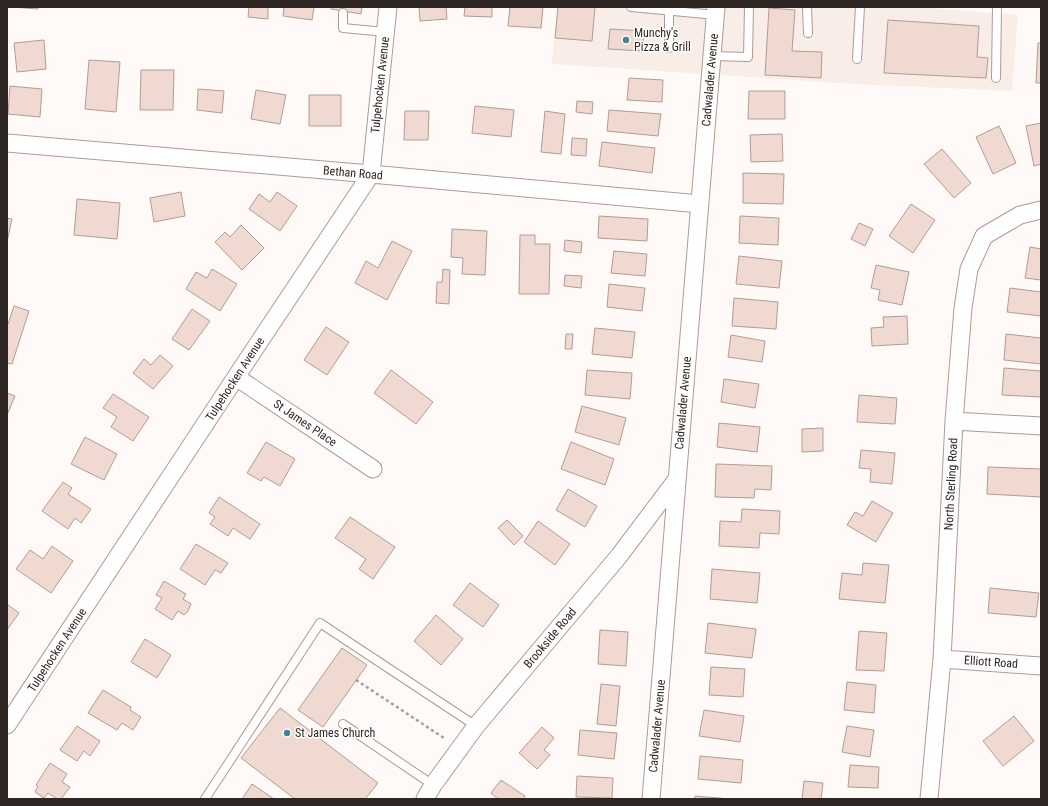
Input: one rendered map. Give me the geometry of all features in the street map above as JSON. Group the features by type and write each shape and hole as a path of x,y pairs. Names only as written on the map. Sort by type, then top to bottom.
{"street":[{"name":"Tulpehocken Avenue","path":"7,725 371,174 388,7"},
{"name":"Cadwalader Avenue","path":"651,799 672,550 676,479 716,11"},
{"name":"Bethan Road","path":"7,143 700,204"},
{"name":"North Sterling Road","path":"929,799 942,659 954,421 963,308 969,269 984,236 1020,215 1041,210"},
{"name":"St James Place","path":"236,377 373,470"},
{"path":"954,421 1041,426"},
{"name":"Brookside Road","path":"429,792 476,726 619,556 632,536 676,479"},
{"name":"Elliott Road","path":"942,659 1041,666"}],"lane":[{"path":"631,7 669,11 716,11"},
{"path":"712,56 748,57 749,7"},
{"path":"807,7 808,33"},
{"path":"857,59 860,7"},
{"path":"996,78 997,7"},
{"path":"669,11 669,48"},
{"path":"343,13 343,28 386,32"},
{"path":"205,799 320,623 476,726"},
{"path":"343,724 429,792"}],"path":[{"path":"356,680 444,738"}],"shaded area":[{"path":"557,7 921,7 1018,15 1012,91 853,84 552,64"}],"building":[{"path":"12,7 38,7 38,9"},
{"path":"249,7 268,7 268,19 248,17"},
{"path":"284,7 314,7 312,20 283,16"},
{"path":"331,7 362,7 361,14 331,9"},
{"path":"419,7 446,7 447,19 420,21"},
{"path":"465,7 492,7 492,17 464,16"},
{"path":"510,7 543,7 541,28 508,26"},
{"path":"558,7 595,7 592,41 555,38"},
{"path":"769,8 795,10 792,51 822,52 821,78 765,75"},
{"path":"888,20 979,26 977,57 988,58 986,78 884,73"},
{"name":"Munchy's Pizza & Grill","path":"610,29 644,31 642,51 608,49"},
{"path":"44,40 46,69 17,72 14,43"},
{"path":"1038,43 1041,43 1041,83 1036,83"},
{"path":"89,60 120,62 116,112 85,109"},
{"path":"141,70 174,70 173,110 140,110"},
{"path":"629,78 663,80 662,102 627,100"},
{"path":"10,86 42,89 40,117 8,114"},
{"path":"198,89 224,91 222,113 197,110"},
{"path":"256,90 286,95 280,124 251,119"},
{"path":"749,91 785,91 785,119 748,119"},
{"path":"309,95 341,95 341,126 309,126"},
{"path":"577,101 593,102 592,114 576,112"},
{"path":"475,106 514,110 511,137 472,133"},
{"path":"609,110 661,114 658,136 607,131"},
{"path":"405,111 429,111 428,140 404,140"},
{"path":"545,111 565,114 561,154 541,152"},
{"path":"1041,123 1041,164 1034,166 1026,126"},
{"path":"999,126 1016,163 993,174 976,137"},
{"path":"782,134 783,161 751,162 750,135"},
{"path":"572,138 587,139 586,156 571,155"},
{"path":"602,142 655,148 652,173 599,166"},
{"path":"942,149 971,183 954,198 924,164"},
{"path":"743,173 784,174 783,204 743,203"},
{"path":"181,192 185,216 154,222 150,198"},
{"path":"277,192 297,206 280,231 249,209 259,194 270,202"},
{"path":"77,199 120,203 117,239 74,235"},
{"path":"911,204 935,220 913,253 889,236"},
{"path":"599,216 648,219 647,241 598,238"},
{"path":"740,216 779,218 778,245 739,243"},
{"path":"7,218 12,219 7,242"},
{"path":"859,223 873,229 865,246 851,239"},
{"path":"241,225 264,248 242,270 215,242 225,232 230,237"},
{"path":"452,229 487,231 485,275 462,274 463,258 451,257"},
{"path":"520,235 535,235 535,244 550,244 549,294 519,294"},
{"path":"565,240 582,242 581,253 564,251"},
{"path":"392,241 412,251 387,300 355,283 366,261 378,268"},
{"path":"1030,247 1041,249 1041,280 1025,278"},
{"path":"614,251 647,254 645,276 611,273"},
{"path":"739,256 782,261 779,288 736,284"},
{"path":"876,265 909,272 902,305 878,300 880,290 871,288"},
{"path":"212,269 237,284 220,311 186,289 196,272 207,278"},
{"path":"443,269 450,270 449,304 436,303 437,282 442,282"},
{"path":"565,275 582,276 581,288 564,286"},
{"path":"609,284 645,288 642,311 607,307"},
{"path":"1010,288 1041,292 1041,316 1007,312"},
{"path":"734,298 778,302 776,329 732,326"},
{"path":"14,306 29,311 12,364 7,363 7,327"},
{"path":"192,309 210,321 189,350 172,339"},
{"path":"907,316 908,344 872,346 871,328 884,327 883,317"},
{"path":"326,327 349,342 327,375 304,360"},
{"path":"595,328 635,332 632,358 592,354"},
{"path":"566,334 573,334 572,349 565,349"},
{"path":"1006,334 1041,338 1041,364 1004,360"},
{"path":"731,335 765,341 762,362 728,357"},
{"path":"160,355 173,366 153,389 133,373 144,359 151,365"},
{"path":"1004,368 1041,371 1041,397 1002,395"},
{"path":"391,370 433,402 416,424 374,393"},
{"path":"587,370 632,373 630,399 585,395"},
{"path":"724,379 759,384 755,408 721,402"},
{"path":"7,393 15,396 7,415"},
{"path":"113,394 149,417 133,441 111,427 117,417 103,408"},
{"path":"859,395 897,398 895,424 857,422"},
{"path":"582,406 626,418 619,445 575,432"},
{"path":"719,423 760,427 757,452 717,447"},
{"path":"823,428 823,451 802,452 802,429"},
{"path":"85,437 117,454 104,480 71,464"},
{"path":"266,442 295,459 280,486 264,477 261,481 247,473"},
{"path":"571,442 614,459 605,485 561,469"},
{"path":"861,450 895,453 892,484 870,482 871,469 859,468"},
{"path":"716,464 772,466 771,490 755,489 754,498 715,497"},
{"path":"988,467 1041,469 1041,497 987,494"},
{"path":"63,482 72,488 68,494 91,509 81,523 75,518 68,529 42,511"},
{"path":"568,489 597,506 585,527 556,510"},
{"path":"219,497 260,524 250,539 233,528 228,536 210,524 215,517 209,513"},
{"path":"872,501 893,513 876,542 847,525 855,512 863,516"},
{"path":"742,509 780,511 779,534 760,533 759,548 719,546 720,521 741,522"},
{"path":"350,517 395,547 373,579 359,569 366,559 335,538"},
{"path":"507,520 523,536 514,545 498,528"},
{"path":"538,521 570,544 555,565 524,542"},
{"path":"196,544 228,563 221,573 215,570 205,585 180,569"},
{"path":"52,546 73,561 51,593 16,569 30,550 43,559"},
{"path":"863,563 889,565 885,603 839,599 842,573 862,575"},
{"path":"712,569 760,573 757,603 710,599"},
{"path":"164,581 186,594 183,599 191,604 188,611 184,615 178,611 172,620 155,609 162,598 156,595"},
{"path":"470,583 499,605 483,627 453,605"},
{"path":"990,588 1039,593 1036,617 988,613"},
{"path":"7,604 19,613 7,630"},
{"path":"436,615 463,639 441,665 414,641"},
{"path":"708,623 756,629 752,658 705,653"},
{"path":"600,630 628,632 626,666 598,664"},
{"path":"859,631 887,633 884,671 856,670"},
{"path":"145,639 171,655 157,678 131,662"},
{"path":"342,648 367,665 323,727 298,710"},
{"path":"711,667 745,669 743,697 709,695"},
{"path":"847,682 876,685 874,713 844,710"},
{"path":"601,684 620,686 616,726 597,724"},
{"path":"103,690 131,707 130,710 141,717 133,730 122,723 117,730 88,713"},
{"name":"St James Church","path":"280,708 378,783 365,799 295,799 241,758"},
{"path":"704,710 744,716 740,742 699,736"},
{"path":"1014,716 1034,741 1003,766 983,741"},
{"path":"77,726 100,741 90,756 84,751 77,761 60,750"},
{"path":"847,726 874,730 870,757 842,752"},
{"path":"542,727 554,738 544,750 550,755 537,769 519,753"},
{"path":"580,730 617,733 614,759 578,755"},
{"path":"700,756 743,760 741,783 698,779"},
{"path":"50,763 67,774 62,782 70,787 61,799 57,799 48,793 44,798 35,792 38,786 36,785"},
{"path":"850,765 879,767 878,788 848,787"},
{"path":"577,776 613,778 612,798 576,797"},
{"path":"501,780 525,796 523,799 498,799 491,793"},
{"path":"804,781 823,783 821,799 802,799"},
{"path":"252,784 274,799 242,799"},
{"path":"695,796 730,799 695,799"}],"place":[{"name":"Munchy's Pizza & Grill","path":"626,40"},
{"name":"St James Church","path":"287,733"}]}
